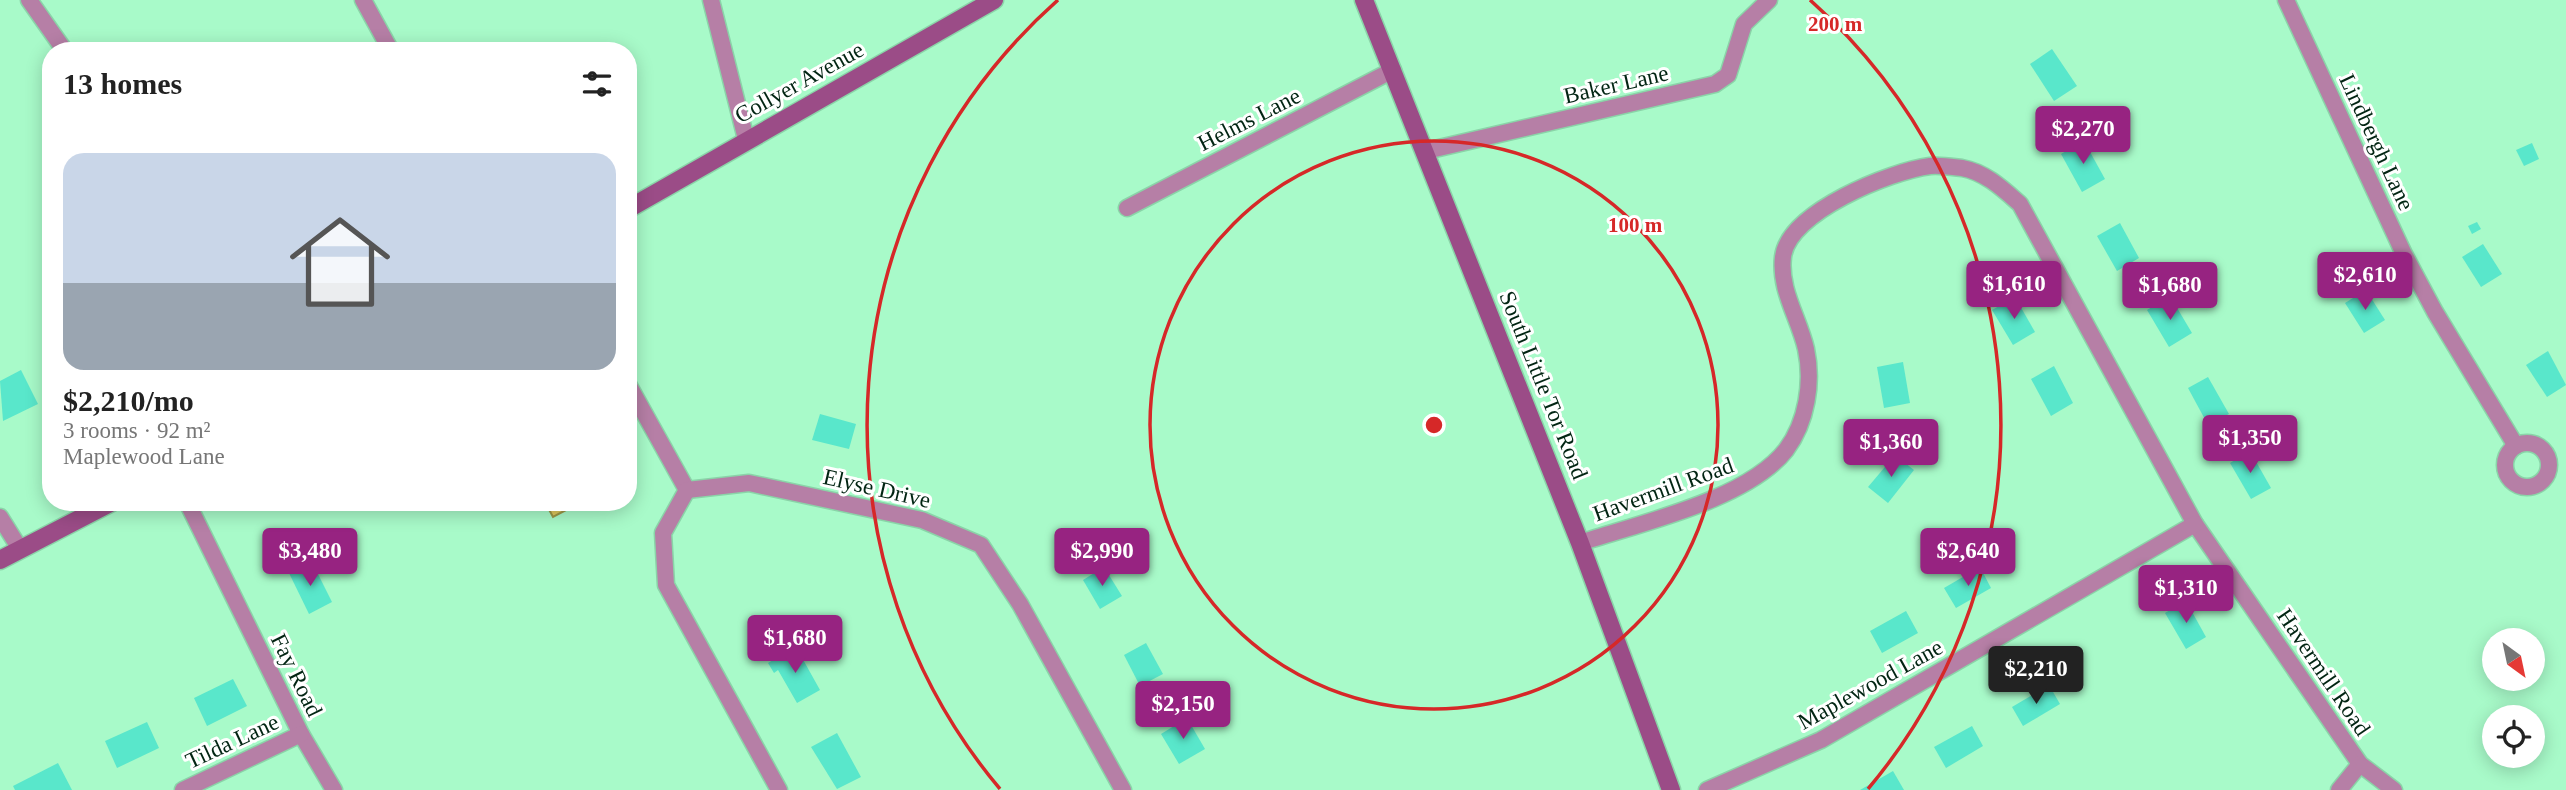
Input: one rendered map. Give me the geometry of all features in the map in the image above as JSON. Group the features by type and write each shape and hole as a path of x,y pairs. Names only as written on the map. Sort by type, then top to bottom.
{"street":[{"path":"29,0 59,42"},
{"path":"363,0 386,42"},
{"path":"711,0 746,139"},
{"name":"Collyer Avenue","path":"637,204 746,139 994,0"},
{"name":"South Little Tor Road","path":"1364,0 1580,543 1671,790"},
{"name":"Baker Lane","path":"1426,151 1715,84 1728,75 1744,24 1769,0"},
{"name":"Lindbergh Lane","path":"2286,0 2404,254 2435,312 2516,446"},
{"name":"Helms Lane","path":"1127,208 1393,71"},
{"name":"Havermill Road","path":"1580,543 1713,499 1755,479 1786,450 1803,418 1809,383 1806,349 1784,288 1783,255 1797,230 1817,211 1878,181 1931,166 1964,169 1996,182 2021,204 2195,524 2360,764 2393,790"},
{"path":"637,400 687,490 663,533 666,585 779,790"},
{"name":"Elyse Drive","path":"687,490 749,483 922,520 981,545 1020,604 1123,790"},
{"path":"0,560 94,511"},
{"name":"Fay Road","path":"191,511 301,734 334,790"},
{"path":"0,517 20,549"},
{"name":"Maplewood Lane","path":"1707,790 1821,740 2195,524"},
{"name":"Tilda Lane","path":"183,790 301,734"},
{"path":"2339,790 2360,764"}],"shaded area":[{"path":"550,511 564,511 553,517"}],"building":[{"path":"2052,49 2077,86 2054,101 2030,64"},
{"path":"2084,141 2105,179 2082,192 2061,154"},
{"path":"2532,143 2539,159 2524,166 2516,150"},
{"path":"2477,222 2481,229 2472,234 2468,226"},
{"path":"2120,223 2139,258 2117,271 2097,236"},
{"path":"2483,244 2502,274 2481,287 2462,257"},
{"path":"2366,290 2385,320 2364,333 2345,303"},
{"path":"2170,296 2192,333 2169,347 2147,310"},
{"path":"2015,297 2035,332 2013,345 1992,310"},
{"path":"2548,351 2566,385 2547,397 2526,365"},
{"path":"1903,362 1910,403 1884,408 1877,367"},
{"path":"2054,366 2073,403 2051,416 2031,379"},
{"path":"21,370 38,404 3,421 0,381"},
{"path":"2208,377 2229,414 2208,425 2188,388"},
{"path":"820,414 856,424 849,449 812,440"},
{"path":"2250,451 2271,488 2251,499 2230,463"},
{"path":"1895,455 1914,470 1888,503 1868,487"},
{"path":"312,562 332,602 309,614 289,573"},
{"path":"1104,567 1122,596 1100,609 1083,580"},
{"path":"1980,567 1991,588 1956,608 1944,588"},
{"path":"2186,601 2206,637 2186,649 2165,613"},
{"path":"1906,611 1918,633 1882,653 1870,631"},
{"path":"1146,643 1163,674 1140,686 1124,655"},
{"path":"796,647 820,690 797,703 778,670 774,673 768,663"},
{"path":"233,679 247,706 207,726 194,698"},
{"path":"2049,685 2060,704 2023,726 2012,707"},
{"path":"1187,718 1205,749 1179,764 1161,734"},
{"path":"147,722 159,748 117,768 105,741"},
{"path":"1972,726 1983,746 1946,768 1934,747"},
{"path":"837,733 861,777 837,789 811,747"},
{"path":"58,763 72,790 15,790 13,786"},
{"path":"1893,771 1904,790 1860,790"}]}
